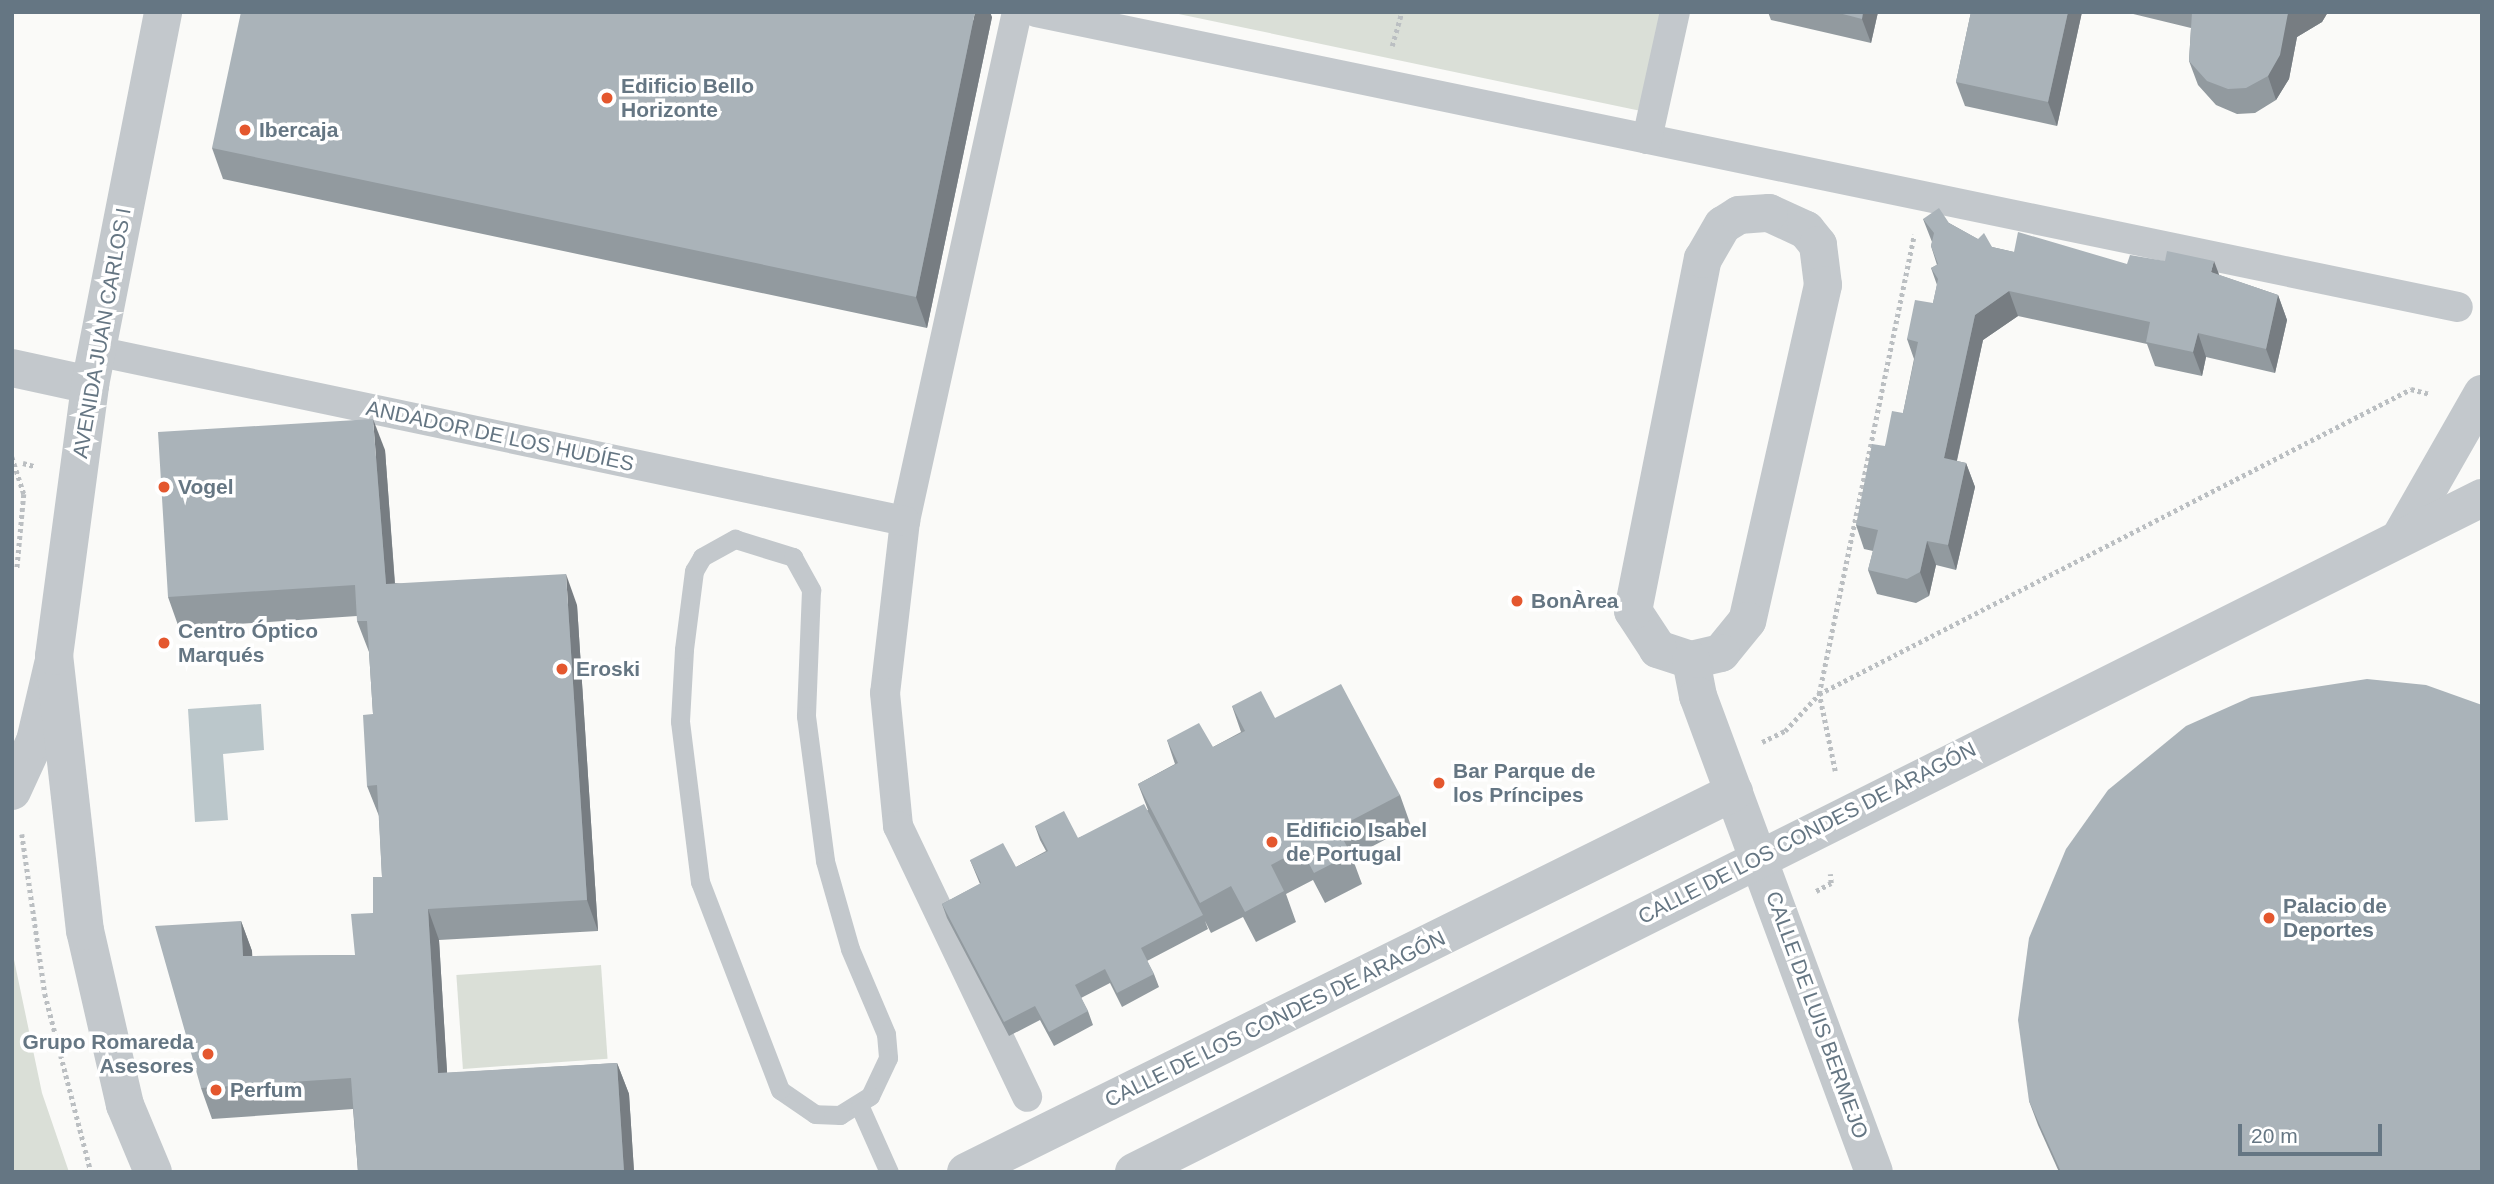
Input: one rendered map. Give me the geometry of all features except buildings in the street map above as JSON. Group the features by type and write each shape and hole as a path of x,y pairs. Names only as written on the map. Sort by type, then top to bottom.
{"street":[{"name":"AVENIDA JUAN CARLOS I","path":"12,791 35,741 54,656 93,368 163,12"},
{"path":"1017,12 905,521 885,693 898,825 1027,1097"},
{"path":"1036,12 2458,307"},
{"path":"1647,139 1675,12"},
{"path":"1769,213 1806,230 1818,245 1823,285 1747,621 1721,653 1691,660 1658,649 1633,611 1703,259 1723,225 1739,215 1769,213"},
{"path":"12,368 93,368"},
{"name":"ANDADOR DE LOS HUDÍES","path":"93,368 905,521"},
{"path":"2400,538 2482,394"},
{"name":"CALLE DE LOS CONDES DE ARAGÓN","path":"1152,1168 1758,857 2482,498"},
{"name":"AVENIDA JUAN CARLOS I","path":"54,656 85,931 125,1105 153,1172"},
{"name":"CALLE DE LUIS BERMEJO","path":"1691,660 1734,792 1874,1172"},
{"name":"CALLE DE LOS CONDES DE ARAGÓN","path":"966,1172 1734,792"}],"lane":[{"path":"735,539 793,557 811,590 806,716 825,861 887,1046 884,1077 860,1107 815,1114 780,1090 700,882 680,721 684,649 694,571 702,557 735,539"},
{"path":"860,1107 889,1172"}],"path":[{"path":"1819,694 1923,196"},
{"path":"12,457 24,494 17,579"},
{"path":"23,463 34,466"}],"shaded area":[{"path":"1169,12 1661,12 1641,111"},
{"path":"261,704 264,750 223,754 228,820 195,822 188,709"},
{"path":"12,950 42,1093 69,1172 12,1172"},
{"path":"601,965 608,1059 463,1069 456,975"}],"place":[{"name":"Edificio Bello Horizonte","path":"607,98"},
{"name":"Ibercaja","path":"245,130"},
{"name":"Vogel","path":"164,487"},
{"name":"BonÀrea","path":"1517,601"},
{"name":"Centro Óptico Marqués","path":"164,643"},
{"name":"Eroski","path":"562,669"},
{"name":"Bar Parque de los Príncipes","path":"1439,783"},
{"name":"Edificio Isabel de Portugal","path":"1272,842"},
{"name":"Palacio de Deportes","path":"2269,918"},
{"name":"Grupo Romareda Asesores","path":"208,1054"},
{"name":"Perfum","path":"216,1090"}]}
